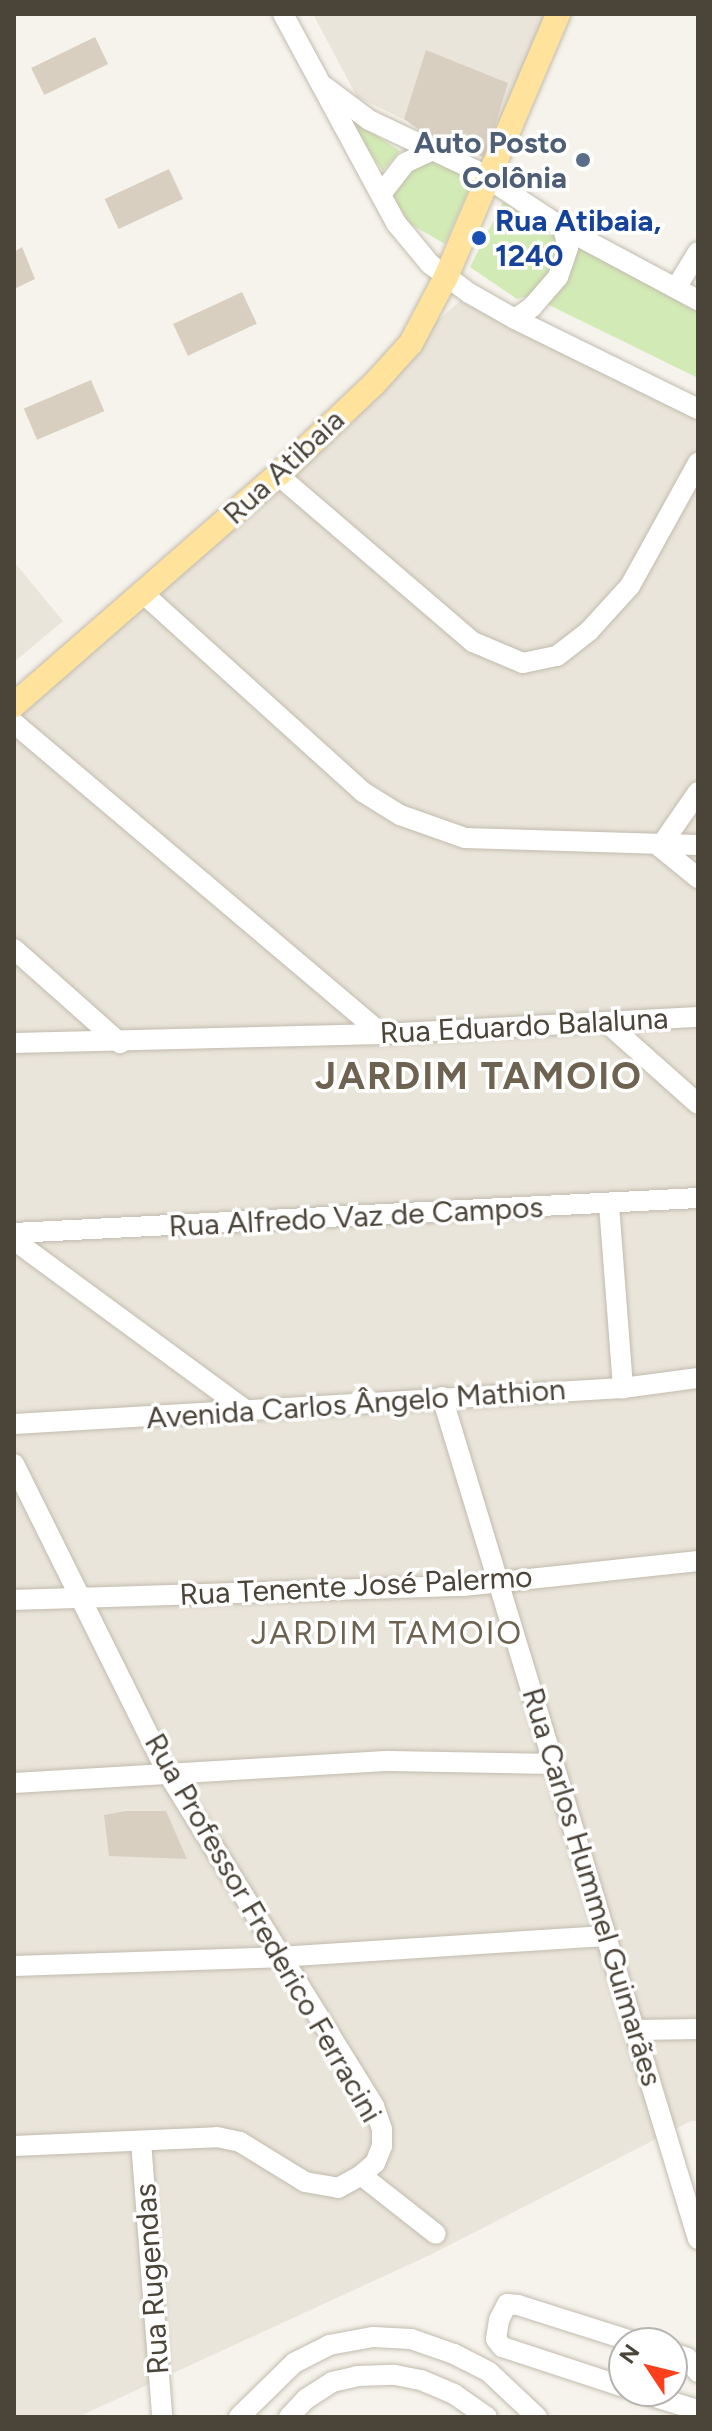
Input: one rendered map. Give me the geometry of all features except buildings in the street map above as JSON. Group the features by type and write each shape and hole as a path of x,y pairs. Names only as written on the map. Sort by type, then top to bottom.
{"main road":[{"name":"Rua Atibaia","path":"14,705 145,595 278,475 374,384 411,343 446,277 558,14"}],"street":[{"path":"283,14 413,247 446,277 515,319 698,409"},
{"path":"322,84 369,120 429,152 488,178 563,228 698,300"},
{"path":"381,194 405,163 429,152"},
{"path":"515,319 532,307 558,277 568,248 563,228"},
{"path":"676,288 698,252"},
{"path":"278,475 473,642 523,663 557,656 589,631 630,586 698,463"},
{"path":"145,595 363,792 400,815 465,838 660,847 698,845"},
{"path":"14,723 382,1034"},
{"path":"660,847 698,792"},
{"path":"660,847 698,878"},
{"path":"14,949 120,1043"},
{"name":"Rua Eduardo Balaluna","path":"14,1043 120,1043 382,1034 698,1017"},
{"path":"606,1022 698,1104"},
{"name":"Rua Alfredo Vaz de Campos","path":"14,1233 609,1205 698,1198"},
{"path":"609,1205 623,1388"},
{"path":"14,1240 247,1411"},
{"name":"Avenida Carlos Ângelo Mathion","path":"14,1424 623,1388 698,1378"},
{"name":"Rua Carlos Hummel Guimarães","path":"442,1397 605,1936 637,2030 698,2239"},
{"name":"Rua Professor Frederico Ferracini","path":"14,1464 167,1772 374,2106 382,2129 382,2146 375,2163 361,2175"},
{"name":"Rua Tenente José Palermo","path":"14,1600 464,1586 698,1561"},
{"path":"14,1783 389,1761 554,1764"},
{"path":"14,1966 279,1957 605,1936"},
{"path":"637,2030 698,2029"},
{"path":"14,2146 217,2137 240,2142 280,2169 320,2186 338,2188 361,2175 436,2234"},
{"name":"Rua Rugendas","path":"141,2141 162,2417"},
{"path":"608,2334 511,2303 504,2308 496,2339 502,2347 608,2382"},
{"path":"239,2417 294,2363 329,2345 373,2337 411,2339 454,2354 489,2372 537,2417"},
{"path":"289,2417 306,2399 332,2382 370,2375 421,2380 454,2394 487,2417"}],"shaded area":[{"path":"313,14 558,14 485,158 357,97"},
{"path":"469,293 698,406 698,2121 691,2121 432,2254 78,2417 14,2417 14,694"},
{"path":"14,562 63,621 14,662"}],"green space":[{"path":"342,113 400,151 383,171"},
{"path":"429,158 473,180 445,244 405,221 394,197 400,176"},
{"path":"503,202 558,237 558,256 552,271 529,296 517,299 470,267"},
{"path":"580,242 698,308 698,378 543,302 567,275"}],"place":[{"name":"Auto Posto Colônia","path":"583,160"},
{"name":"Rua Atibaia, 1240","path":"479,238"}],"district":[{"name":"JARDIM TAMOIO","path":"479,1077"},
{"name":"JARDIM TAMOIO","path":"387,1633"}]}
